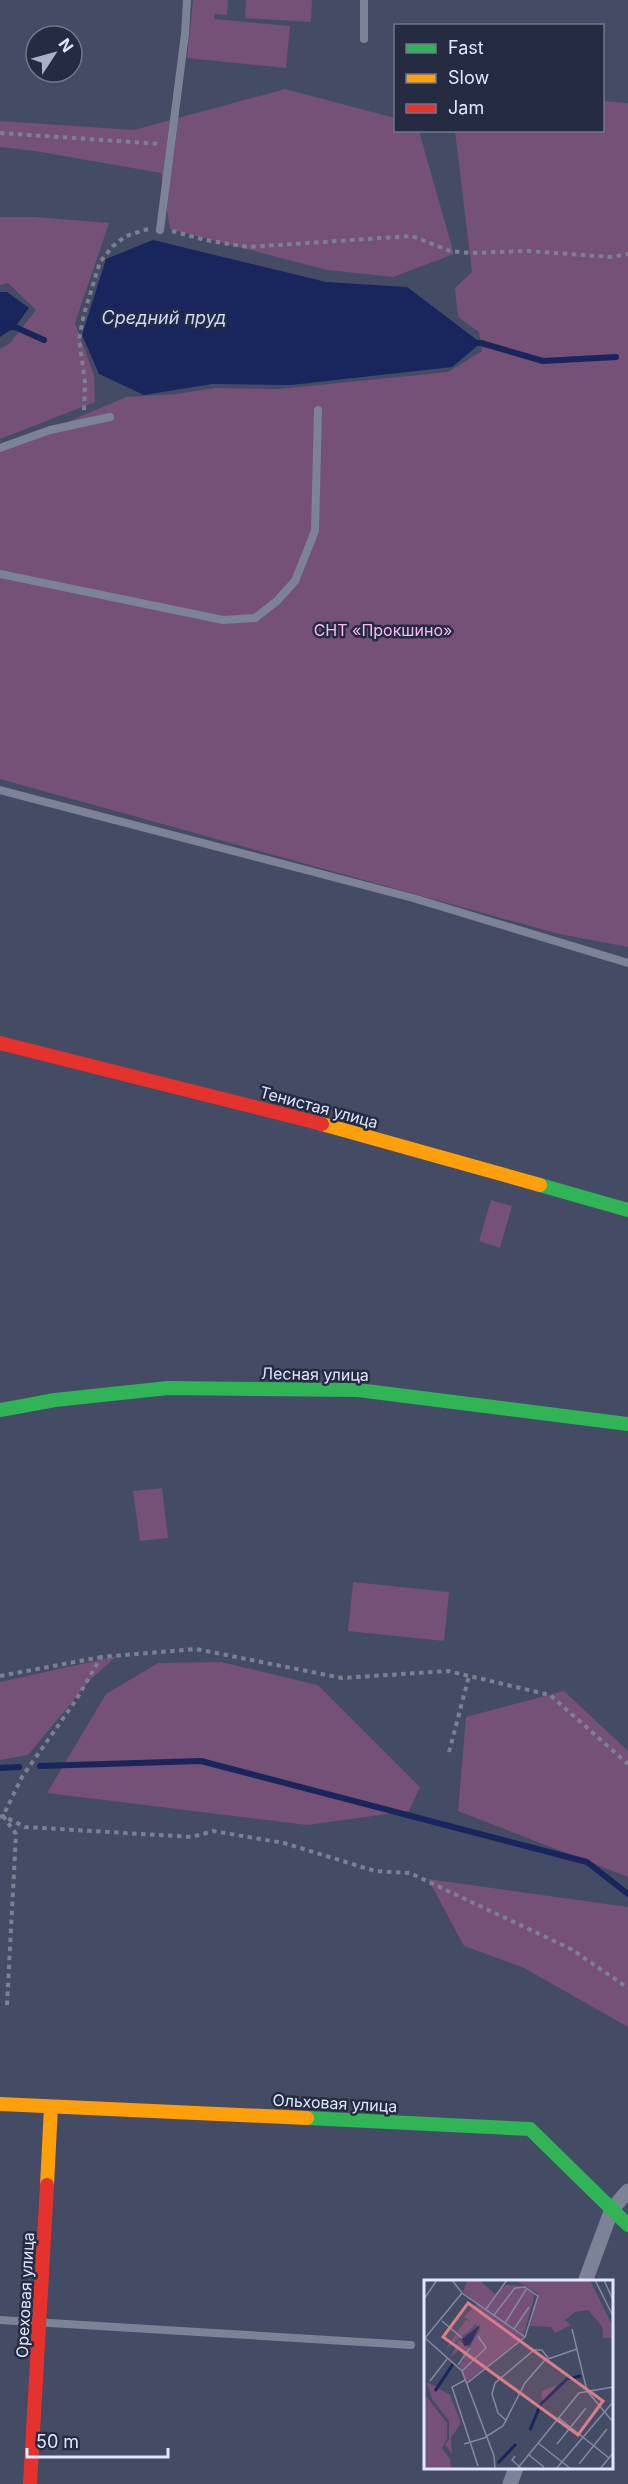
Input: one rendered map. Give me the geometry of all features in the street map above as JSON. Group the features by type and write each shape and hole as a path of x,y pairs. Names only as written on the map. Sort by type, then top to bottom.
{"street":[{"name":"Тенистая улица","path":"0,1043 296,1117 628,1210"},
{"name":"Лесная улица","path":"0,1410 55,1400 168,1388 358,1390 628,1424"},
{"name":"Ольховая улица","path":"0,2104 530,2128 628,2225"},
{"name":"Ореховая улица","path":"30,2484 41,2322 51,2107"},
{"path":"586,2280 612,2209 628,2191"},
{"path":"510,2484 516,2469"}],"lane":[{"path":"160,228 169,144 185,34 187,0"},
{"path":"364,0 364,39"},
{"path":"0,574 223,620 255,618 277,601 295,581 315,531 318,411"},
{"path":"0,448 50,430 110,417"},
{"path":"0,790 413,898 628,963"},
{"path":"0,2320 411,2345"}],"path":[{"path":"0,133 169,144"},
{"path":"83,423 85,382 79,339 84,314 100,262 113,246 126,236 160,228 205,240 248,247 412,236 450,251 470,253 527,251 612,257 628,254"},
{"path":"0,1676 102,1657 196,1649 342,1678 448,1671 550,1695 628,1764"},
{"path":"2,1817 22,1777 76,1700 87,1678 102,1657"},
{"path":"449,1752 469,1676"},
{"path":"2,1817 25,1827 192,1837 213,1831 284,1843 375,1871 410,1873 571,1949 628,1988"},
{"path":"2,1817 16,1834 7,2005"}],"green space":[{"path":"193,0 228,0 227,15 215,14 214,19 290,26 286,68 187,58"},
{"path":"246,0 312,0 311,22 245,18"},
{"path":"285,89 394,118 394,132 419,132 454,254 393,277 327,270 170,229 161,173 0,147 0,121 134,130"},
{"name":"СНТ «Прокшино»","path":"604,101 628,103 628,947 559,934 0,779 0,451 126,397 177,394 215,388 279,389 448,372 482,351 479,332 458,317 455,288 472,272 455,132 604,132"},
{"path":"0,217 35,217 109,223 75,323 94,375 95,402 0,439 0,349 10,343 36,310 8,283 0,285"},
{"path":"491,1200 512,1206 500,1248 479,1241"},
{"path":"162,1488 168,1538 140,1541 133,1491"},
{"path":"353,1582 449,1592 444,1641 348,1631"},
{"path":"117,1656 91,1679 28,1755 0,1760 0,1682"},
{"path":"221,1662 318,1685 420,1787 409,1811 307,1825 47,1793 106,1694 158,1663"},
{"path":"564,1691 628,1751 628,1877 458,1811 466,1717"},
{"path":"428,1879 628,1907 628,2027 524,1968 464,1946"}],"water":[{"name":"Средний пруд","path":"153,240 326,282 407,287 481,343 452,367 291,385 212,384 144,395 99,374 82,335 106,259"},
{"path":"0,292 7,292 29,308 15,327 0,337"}],"waterway":[{"path":"0,328 15,327 44,340"},
{"path":"473,343 481,343 543,361 616,357"},
{"path":"40,1766 201,1761 587,1862 628,1894"},
{"path":"0,1768 19,1767"}],"traffic: fast":[{"path":"540,1185 628,1210"},
{"path":"0,1410 55,1400 168,1388 358,1390 628,1424"},
{"path":"307,2118 530,2129 628,2225"}],"traffic: slow":[{"path":"322,1124 540,1185"},
{"path":"0,2104 307,2118"},
{"path":"47,2185 51,2107"}],"traffic: jam":[{"path":"0,1043 322,1124"},
{"path":"30,2484 47,2185"}]}
